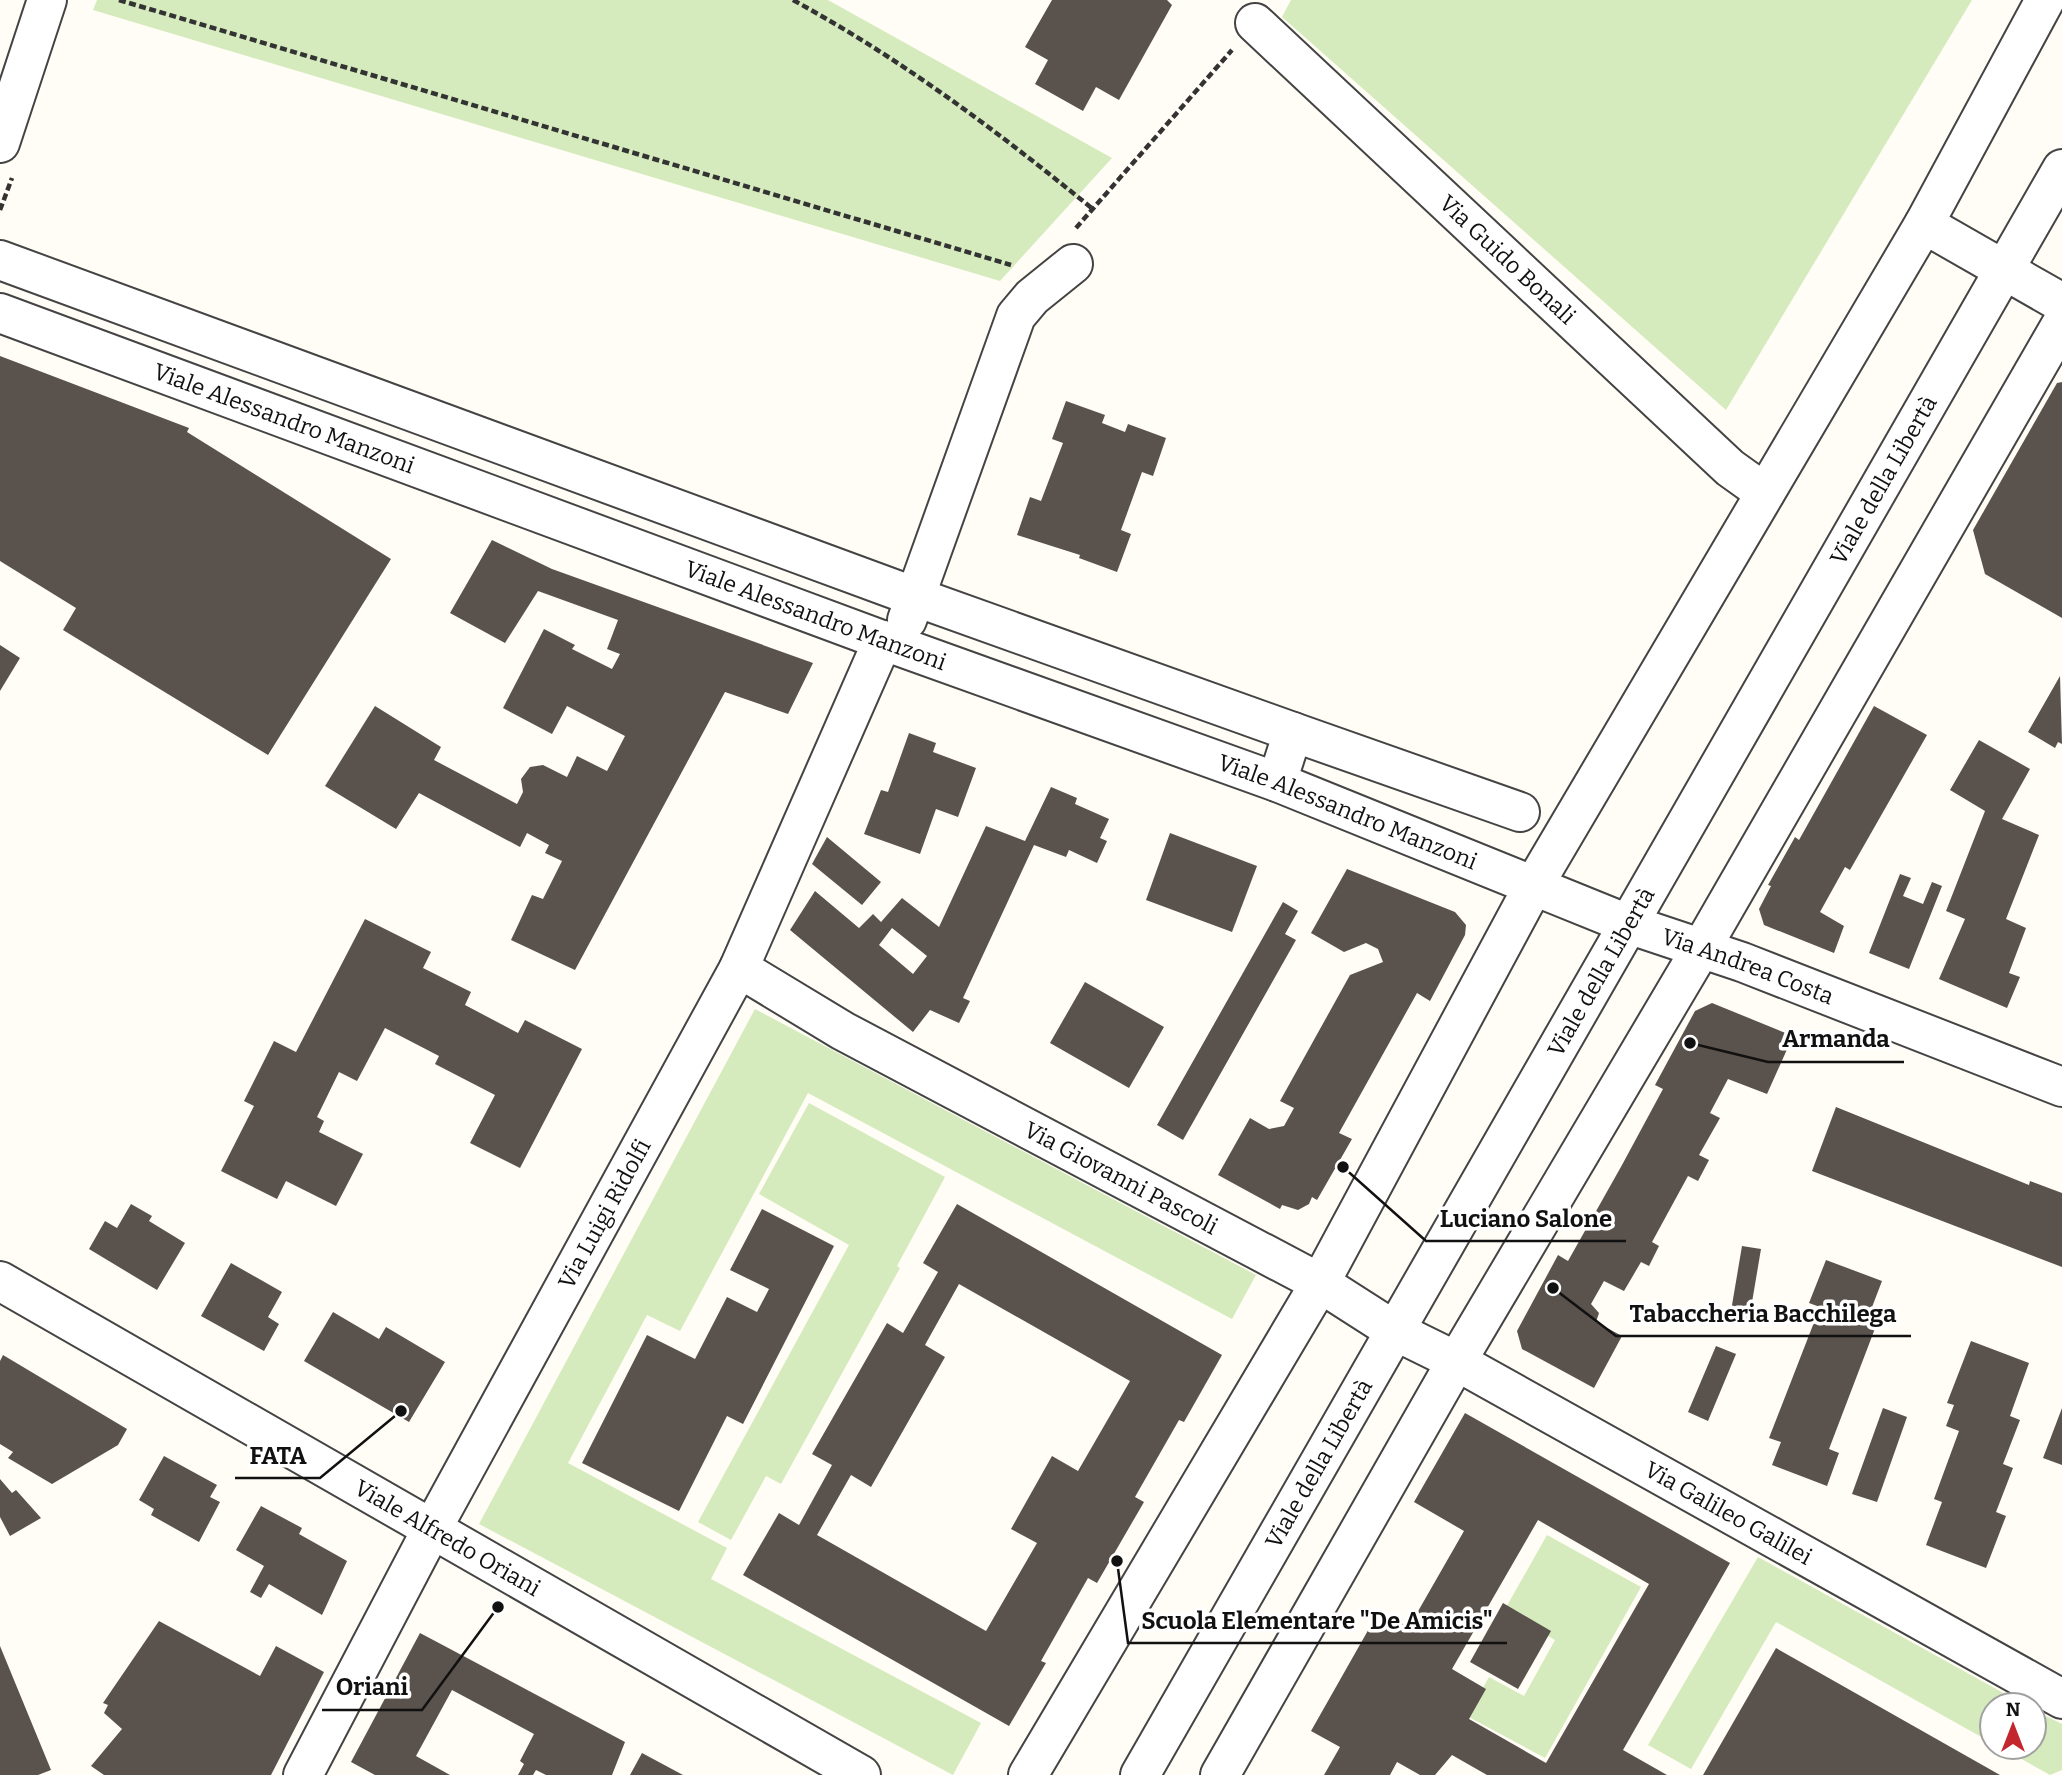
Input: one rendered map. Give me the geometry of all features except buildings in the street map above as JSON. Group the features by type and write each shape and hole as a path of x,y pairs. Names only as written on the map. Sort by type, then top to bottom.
{"street":[{"path":"0,143 47,0"},
{"path":"1028,1775 1320,1283 1534,885 1924,225 2045,0"},
{"name":"Via Guido Bonali","path":"1253,8 1730,468 1765,494"},
{"name":"Viale della Libertà","path":"1140,1775 2062,169"},
{"path":"1924,225 2062,303"},
{"path":"0,260 915,597 1520,813"},
{"name":"Via Luigi Ridolfi","path":"303,1775 433,1527 739,968 890,643 915,597 1016,316 1032,297 1073,264"},
{"name":"Viale Alessandro Manzoni","path":"0,313 890,643 1277,782 1628,923"},
{"path":"1220,1775 1456,1361 1702,947 2062,323"},
{"path":"435,474 453,426"},
{"path":"1277,782 1293,732"},
{"name":"Via Andrea Costa","path":"1628,923 1702,947 2062,1087"},
{"name":"Via Giovanni Pascoli","path":"739,968 844,1031 1320,1283 1395,1331"},
{"name":"Viale Alfredo Oriani","path":"0,1281 433,1527 861,1775"},
{"name":"Via Galileo Galilei","path":"1395,1331 1456,1361 2062,1699"}],"path":[{"path":"119,0 1020,268"},
{"path":"793,0 866,40 985,122 1094,210"}],"green space":[{"path":"97,0 828,0 1112,158 1000,281 93,10"},
{"path":"1291,0 1972,0 1726,410 1282,17"},
{"path":"755,1009 1256,1275 1232,1319 808,1093 680,1331 647,1315 568,1463 727,1548 711,1579 981,1723 953,1775 479,1524"},
{"path":"809,1103 945,1177 897,1266 900,1268 781,1484 766,1476 731,1540 698,1522 849,1245 759,1194"},
{"path":"1547,1535 1641,1587 1545,1758 1467,1716 1489,1677 1524,1696 1555,1640 1504,1611"},
{"path":"1758,1557 2000,1691 1978,1691 1978,1735 1776,1622 1691,1769 1648,1745"},
{"path":"2048,1717 2062,1724 2062,1770 2050,1775 2025,1761 2048,1761"}],"place":[{"name":"Armanda","path":"1690,1043"},
{"name":"Luciano Salone","path":"1343,1167"},
{"name":"Tabaccheria Bacchilega","path":"1553,1288"},
{"name":"FATA","path":"401,1411"},
{"name":"Scuola Elementare \"De Amicis\"","path":"1117,1561"},
{"name":"Oriani","path":"498,1607"}]}
